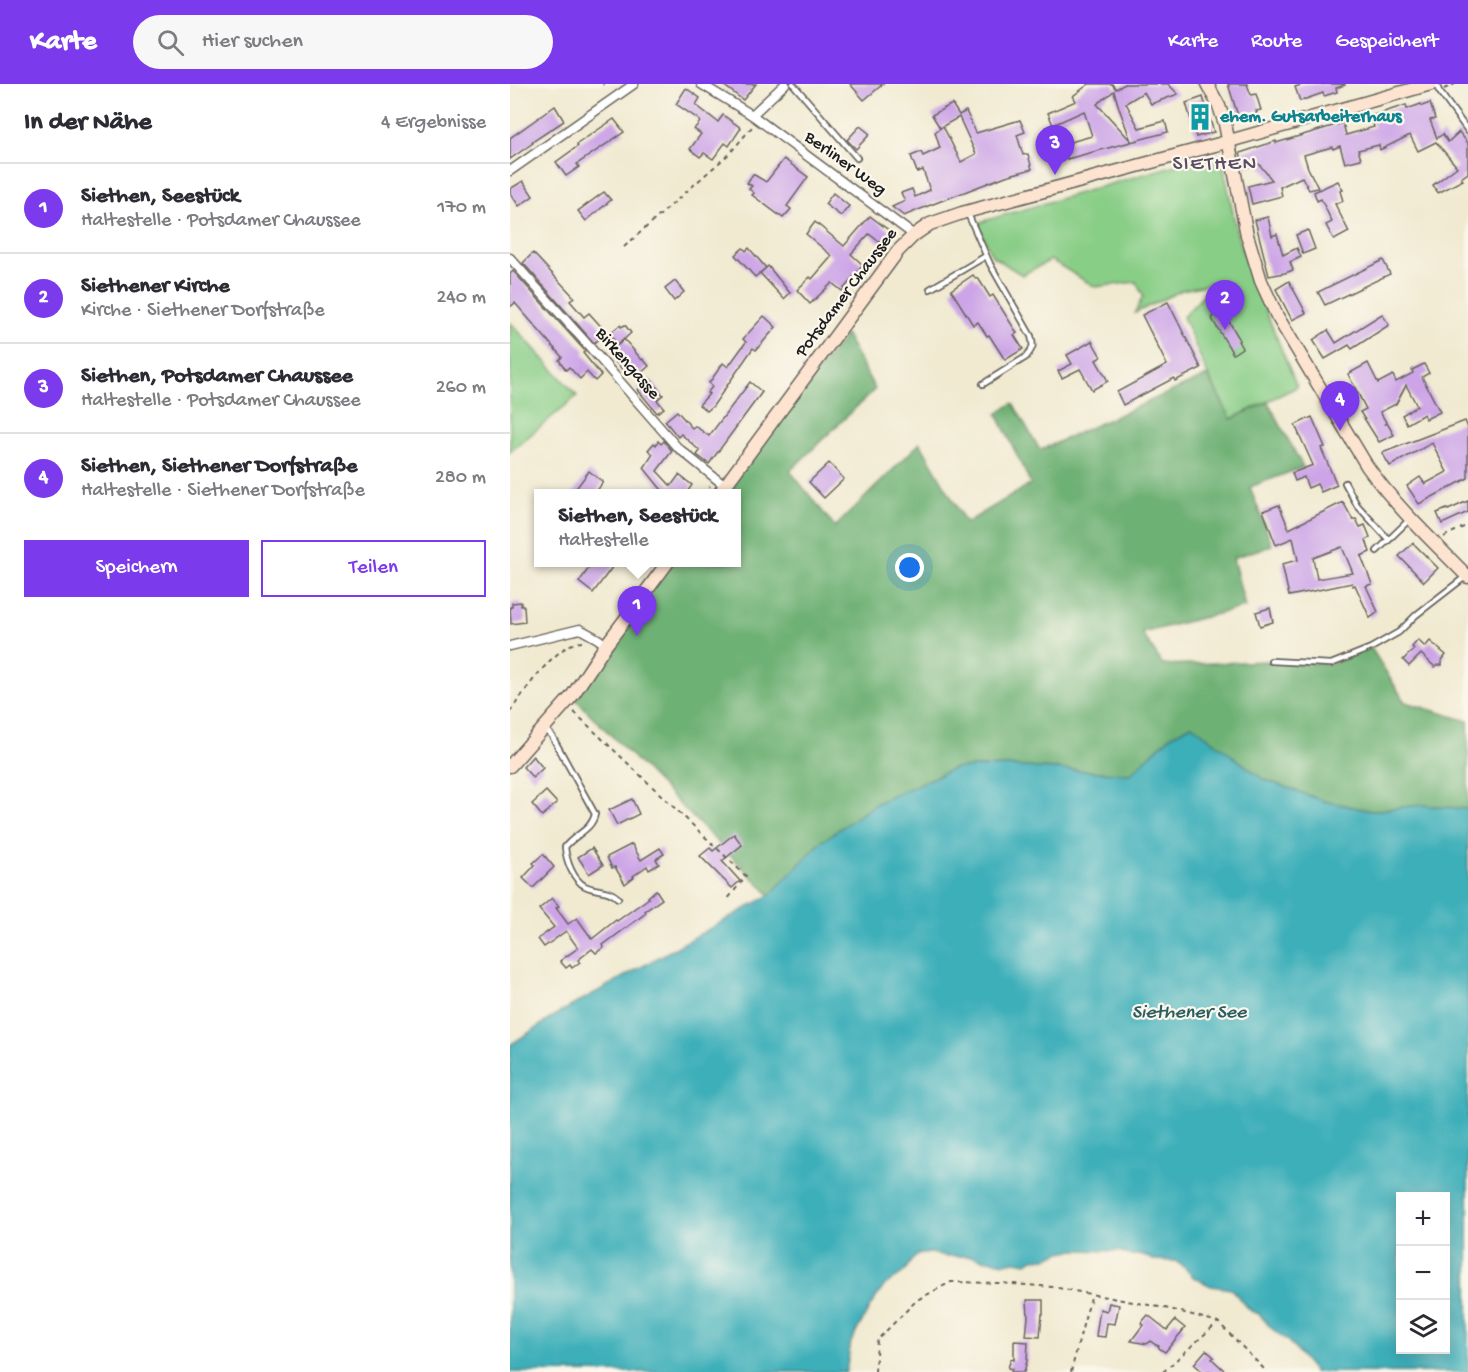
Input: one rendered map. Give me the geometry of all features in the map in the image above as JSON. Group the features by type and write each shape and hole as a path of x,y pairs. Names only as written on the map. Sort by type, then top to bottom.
{"main road":[{"path":"1207,84 1226,124 1247,236 1261,281 1277,316 1382,488 1467,576"},
{"name":"Potsdamer Chaussee","path":"723,489 898,251 914,235 930,224 1431,84"},
{"path":"510,766 566,703 602,642 664,567"}],"street":[{"path":"510,171 634,84"},
{"name":"Berliner Weg","path":"701,84 755,118 914,235"},
{"path":"755,118 785,84"},
{"name":"Birkengasse","path":"510,258 677,447 721,489"},
{"path":"510,646 580,630 602,642"}],"lane":[{"path":"793,84 857,158"},
{"path":"1436,84 1468,131"},
{"path":"967,212 986,256 1033,345 1032,351 1026,357 983,384"},
{"path":"930,289 986,256"},
{"path":"1345,483 1357,505 1389,540"},
{"path":"1377,551 1410,519"},
{"path":"1272,661 1331,663 1371,648 1398,632 1416,615 1467,576"},
{"path":"544,728 552,736 596,814 594,822 565,847 571,867 577,879 585,886 613,893 618,898"}],"path":[{"path":"624,247 730,153 755,118"},
{"path":"1436,545 1447,534 1468,525"},
{"path":"510,712 553,657 564,647 576,642 602,642"},
{"path":"566,703 746,876 727,900"},
{"path":"875,1372 877,1340 917,1300 951,1282 1053,1287 1160,1307 1218,1322 1267,1372"},
{"path":"1071,1372 1092,1294"},
{"path":"1163,1372 1218,1322"}],"green space":[{"path":"1213,154 1222,158 1237,233 1247,266 1297,387 1231,419 1208,375 1183,317 1215,283 1182,290 1135,313 1143,296 1136,282 1095,287 1051,260 1022,275 992,256 977,223"},
{"path":"510,322 577,396 510,452"},
{"path":"846,335 875,389 790,471 835,527 920,443 966,523 1031,484 997,414 1013,403 1040,450 1208,375 1231,419 1268,402 1303,467 1250,487 1272,545 1233,558 1245,607 1142,633 1163,665 1270,661 1331,664 1371,648 1405,702 1468,721 1468,809 1421,805 1371,811 1324,801 1263,779 1192,726 1172,735 1130,774 1009,766 955,768 877,803 821,843 770,895 572,696 665,567 741,567 741,489 722,489"}],"water":[{"name":"Siethener See","path":"1192,725 1263,779 1324,801 1371,811 1421,805 1468,809 1468,1372 1314,1372 1289,1342 1271,1328 1259,1314 1251,1311 1231,1289 1211,1286 1193,1277 1175,1261 1153,1260 1144,1255 1129,1255 1119,1251 1072,1250 1047,1258 1033,1259 1027,1263 1015,1261 1005,1263 971,1256 919,1254 904,1272 885,1285 871,1305 851,1342 846,1372 510,1372 510,1045 559,1013 770,895 821,842 877,803 955,768 1009,766 1130,774 1172,735"}],"building":[{"path":"722,84 756,84 743,100"},
{"path":"850,84 883,84 864,100"},
{"path":"1089,84 1112,84 1116,89 1125,84 1168,84 1178,94 1151,104 1144,92 1126,103 1139,128 1165,121 1168,132 1067,159 1063,144 1092,136 1084,111 1053,125 1048,113 1076,101 1073,96","holes":["1114,91 1131,141 1097,104"]},
{"path":"1228,84 1247,84 1251,95 1256,94 1261,110 1239,119"},
{"path":"1304,84 1345,85 1336,88 1337,92 1324,96 1323,93 1300,101 1295,87"},
{"path":"686,88 700,98 696,105 718,122 723,115 741,128 729,146 725,143 713,159 704,153 700,157 690,149 701,134 694,129 700,122 698,119 676,104"},
{"name":"ehem. Gutsarbeiterhaus","path":"1203,97 1214,132 1196,137 1186,103"},
{"path":"1430,103 1435,119 1430,120 1437,138 1443,134 1448,142 1459,132 1468,143 1468,173 1461,178 1463,180 1438,193 1433,185 1457,167 1436,142 1418,151 1410,135 1380,150 1379,145 1358,150 1361,159 1345,163 1340,146 1304,155 1318,188 1309,190 1302,177 1280,187 1282,196 1252,204 1248,186 1272,180 1259,164 1244,167 1240,153 1343,123 1346,135 1374,127 1371,116 1406,105 1407,109"},
{"path":"952,104 959,115 966,111 976,133 1020,120 1025,132 1017,135 1023,155 1028,154 1032,169 1006,176 904,216 892,207 905,201 901,193 912,189 915,197 930,190 923,170 917,172 911,156 921,152 923,156 940,148 935,132 942,127 940,128 932,115","holes":["959,117 976,154 961,162 943,126"]},
{"path":"555,106 564,121 510,159 510,138"},
{"path":"614,119 624,132 577,164 579,167 566,176 556,162 578,146 577,144"},
{"path":"860,126 870,134 856,149 847,140"},
{"path":"784,159 808,177 787,206 791,209 783,218 752,195 754,193 749,189 752,186 747,183 753,174 766,182"},
{"path":"523,181 533,196 519,206 510,193 510,189"},
{"path":"1338,181 1343,190 1340,191 1343,201 1335,204 1349,232 1334,240 1326,225 1332,222 1321,199 1317,201 1314,192"},
{"path":"604,192 611,200 586,221 578,211"},
{"path":"833,193 849,206 841,216 825,204"},
{"path":"870,216 891,232 882,244 869,234 851,254 863,265 842,291 832,283 810,304 797,290 810,277 812,279 832,256 806,234 815,222 844,246"},
{"path":"1268,217 1272,236 1277,234 1283,255 1297,248 1301,257 1290,262 1293,270 1269,276 1255,220"},
{"path":"1308,230 1315,249 1303,254 1296,235"},
{"path":"743,248 746,251 749,248 766,268 755,277 735,255"},
{"path":"533,253 574,297 570,301 584,317 589,313 606,332 594,343 523,263"},
{"path":"1383,260 1390,274 1325,305 1318,292"},
{"path":"768,266 790,293 784,299 760,273"},
{"path":"513,271 585,351 583,353 601,375 595,381 587,372 580,379 569,367 566,370 559,360 562,357 515,303 510,307 510,274"},
{"path":"973,275 976,279 978,278 990,297 993,295 1017,333 1014,335 1023,349 1005,360 978,322 973,325 951,290"},
{"path":"675,281 684,292 674,301 665,289"},
{"path":"1289,281 1306,313 1292,320 1276,289"},
{"path":"1168,302 1201,368 1175,381 1174,378 1123,405 1117,392 1167,365 1142,315"},
{"path":"1224,313 1240,340 1238,341 1242,348 1233,354 1212,319 1213,315"},
{"path":"1382,314 1389,325 1352,349 1349,345 1325,359 1313,340 1328,330 1336,343"},
{"path":"764,316 776,327 756,350 753,348 713,406 707,411 699,405 709,394 707,393 712,387 709,383 723,363 728,367 746,342 743,339"},
{"path":"620,325 621,327 625,325 631,333 618,345 609,334"},
{"path":"624,339 649,366 638,376 632,369 626,374 616,362 621,358 613,349"},
{"path":"1092,341 1101,357 1096,360 1108,381 1092,390 1080,369 1062,378 1058,371 1072,364 1067,355"},
{"path":"1368,363 1378,383 1393,375 1396,382 1424,364 1429,373 1422,377 1440,412 1426,419 1424,414 1407,424 1402,415 1417,406 1406,385 1396,404 1380,412 1386,422 1384,425 1387,423 1394,435 1379,442 1360,412 1366,409 1348,374"},
{"path":"650,379 663,395 657,400 664,408 657,413 638,390"},
{"path":"750,382 762,392 709,464 697,455 700,451 681,434 678,437 665,421 677,411 692,428 695,426 709,436"},
{"path":"1312,417 1325,447 1321,448 1337,485 1321,492 1317,484 1308,488 1304,477 1295,481 1292,473 1313,465 1295,425"},
{"path":"1465,421 1468,428 1468,478 1419,504 1407,486 1420,477 1425,484 1447,472 1432,443 1390,466 1382,453"},
{"path":"658,441 661,444 664,441 672,451 657,471 671,486 679,475 692,485 689,489 661,489 644,468 653,454 648,450 654,443 656,445"},
{"path":"829,463 844,479 824,498 809,482"},
{"path":"589,471 603,482 598,489 576,489"},
{"path":"1468,501 1468,512 1442,524 1437,513"},
{"path":"1343,502 1353,520 1356,519 1360,527 1365,525 1370,537 1366,540 1370,552 1361,556 1372,584 1366,586 1378,612 1370,618 1352,583 1289,596 1282,564 1298,560 1293,538 1276,545 1263,511 1279,505 1289,529","holes":["1342,547 1353,573 1317,579 1313,558"]},
{"path":"1413,543 1438,568 1424,582 1399,556"},
{"path":"590,567 612,567 593,593 579,582"},
{"path":"521,602 521,606 524,606 525,622 511,624 510,607 512,603"},
{"path":"1270,608 1273,622 1260,626 1256,612"},
{"path":"1418,640 1425,647 1430,641 1446,655 1442,660 1442,665 1435,667 1421,654 1409,666 1403,660 1414,649 1412,647"},
{"path":"533,756 543,768 533,778 523,767"},
{"path":"546,791 557,803 542,816 532,804"},
{"path":"632,799 639,814 617,825 609,810"},
{"path":"734,834 742,845 722,861 740,881 732,888 700,856 710,848 713,851"},
{"path":"632,844 641,860 660,848 664,854 656,859 659,864 649,870 647,866 625,884 615,867 612,868 607,857"},
{"path":"592,848 603,865 589,874 578,857"},
{"path":"543,854 554,867 533,888 523,878 535,865 533,863"},
{"path":"656,890 662,899 596,953 592,949 572,968 570,965 566,968 560,961 578,948 566,931 544,947 538,939 554,927 539,909 552,898 559,906 556,908 568,924 577,918 592,939 649,898"},
{"path":"1027,1300 1043,1300 1040,1337 1026,1336"},
{"path":"1109,1303 1119,1305 1115,1324 1107,1323 1105,1337 1096,1336 1100,1309 1107,1311"},
{"path":"1148,1315 1167,1330 1175,1320 1185,1328 1165,1352 1150,1341 1147,1344 1131,1341"},
{"path":"1014,1341 1028,1342 1024,1372 1011,1372 1012,1369 1008,1368 1011,1359 1014,1360"},
{"path":"1206,1350 1226,1372 1203,1372 1194,1364"}],"place":[{"name":"ehem. Gutsarbeiterhaus","path":"1200,117"},
{"name":"Siethen, Potsdamer Chaussee","path":"1055,175"},
{"name":"Siethener Kirche","path":"1225,330"},
{"name":"Siethen, Siethener Dorfstraße","path":"1340,431"},
{"name":"Siethen, Seestück","path":"637,636"}],"district":[{"name":"SIETHEN","path":"1215,165"}]}
